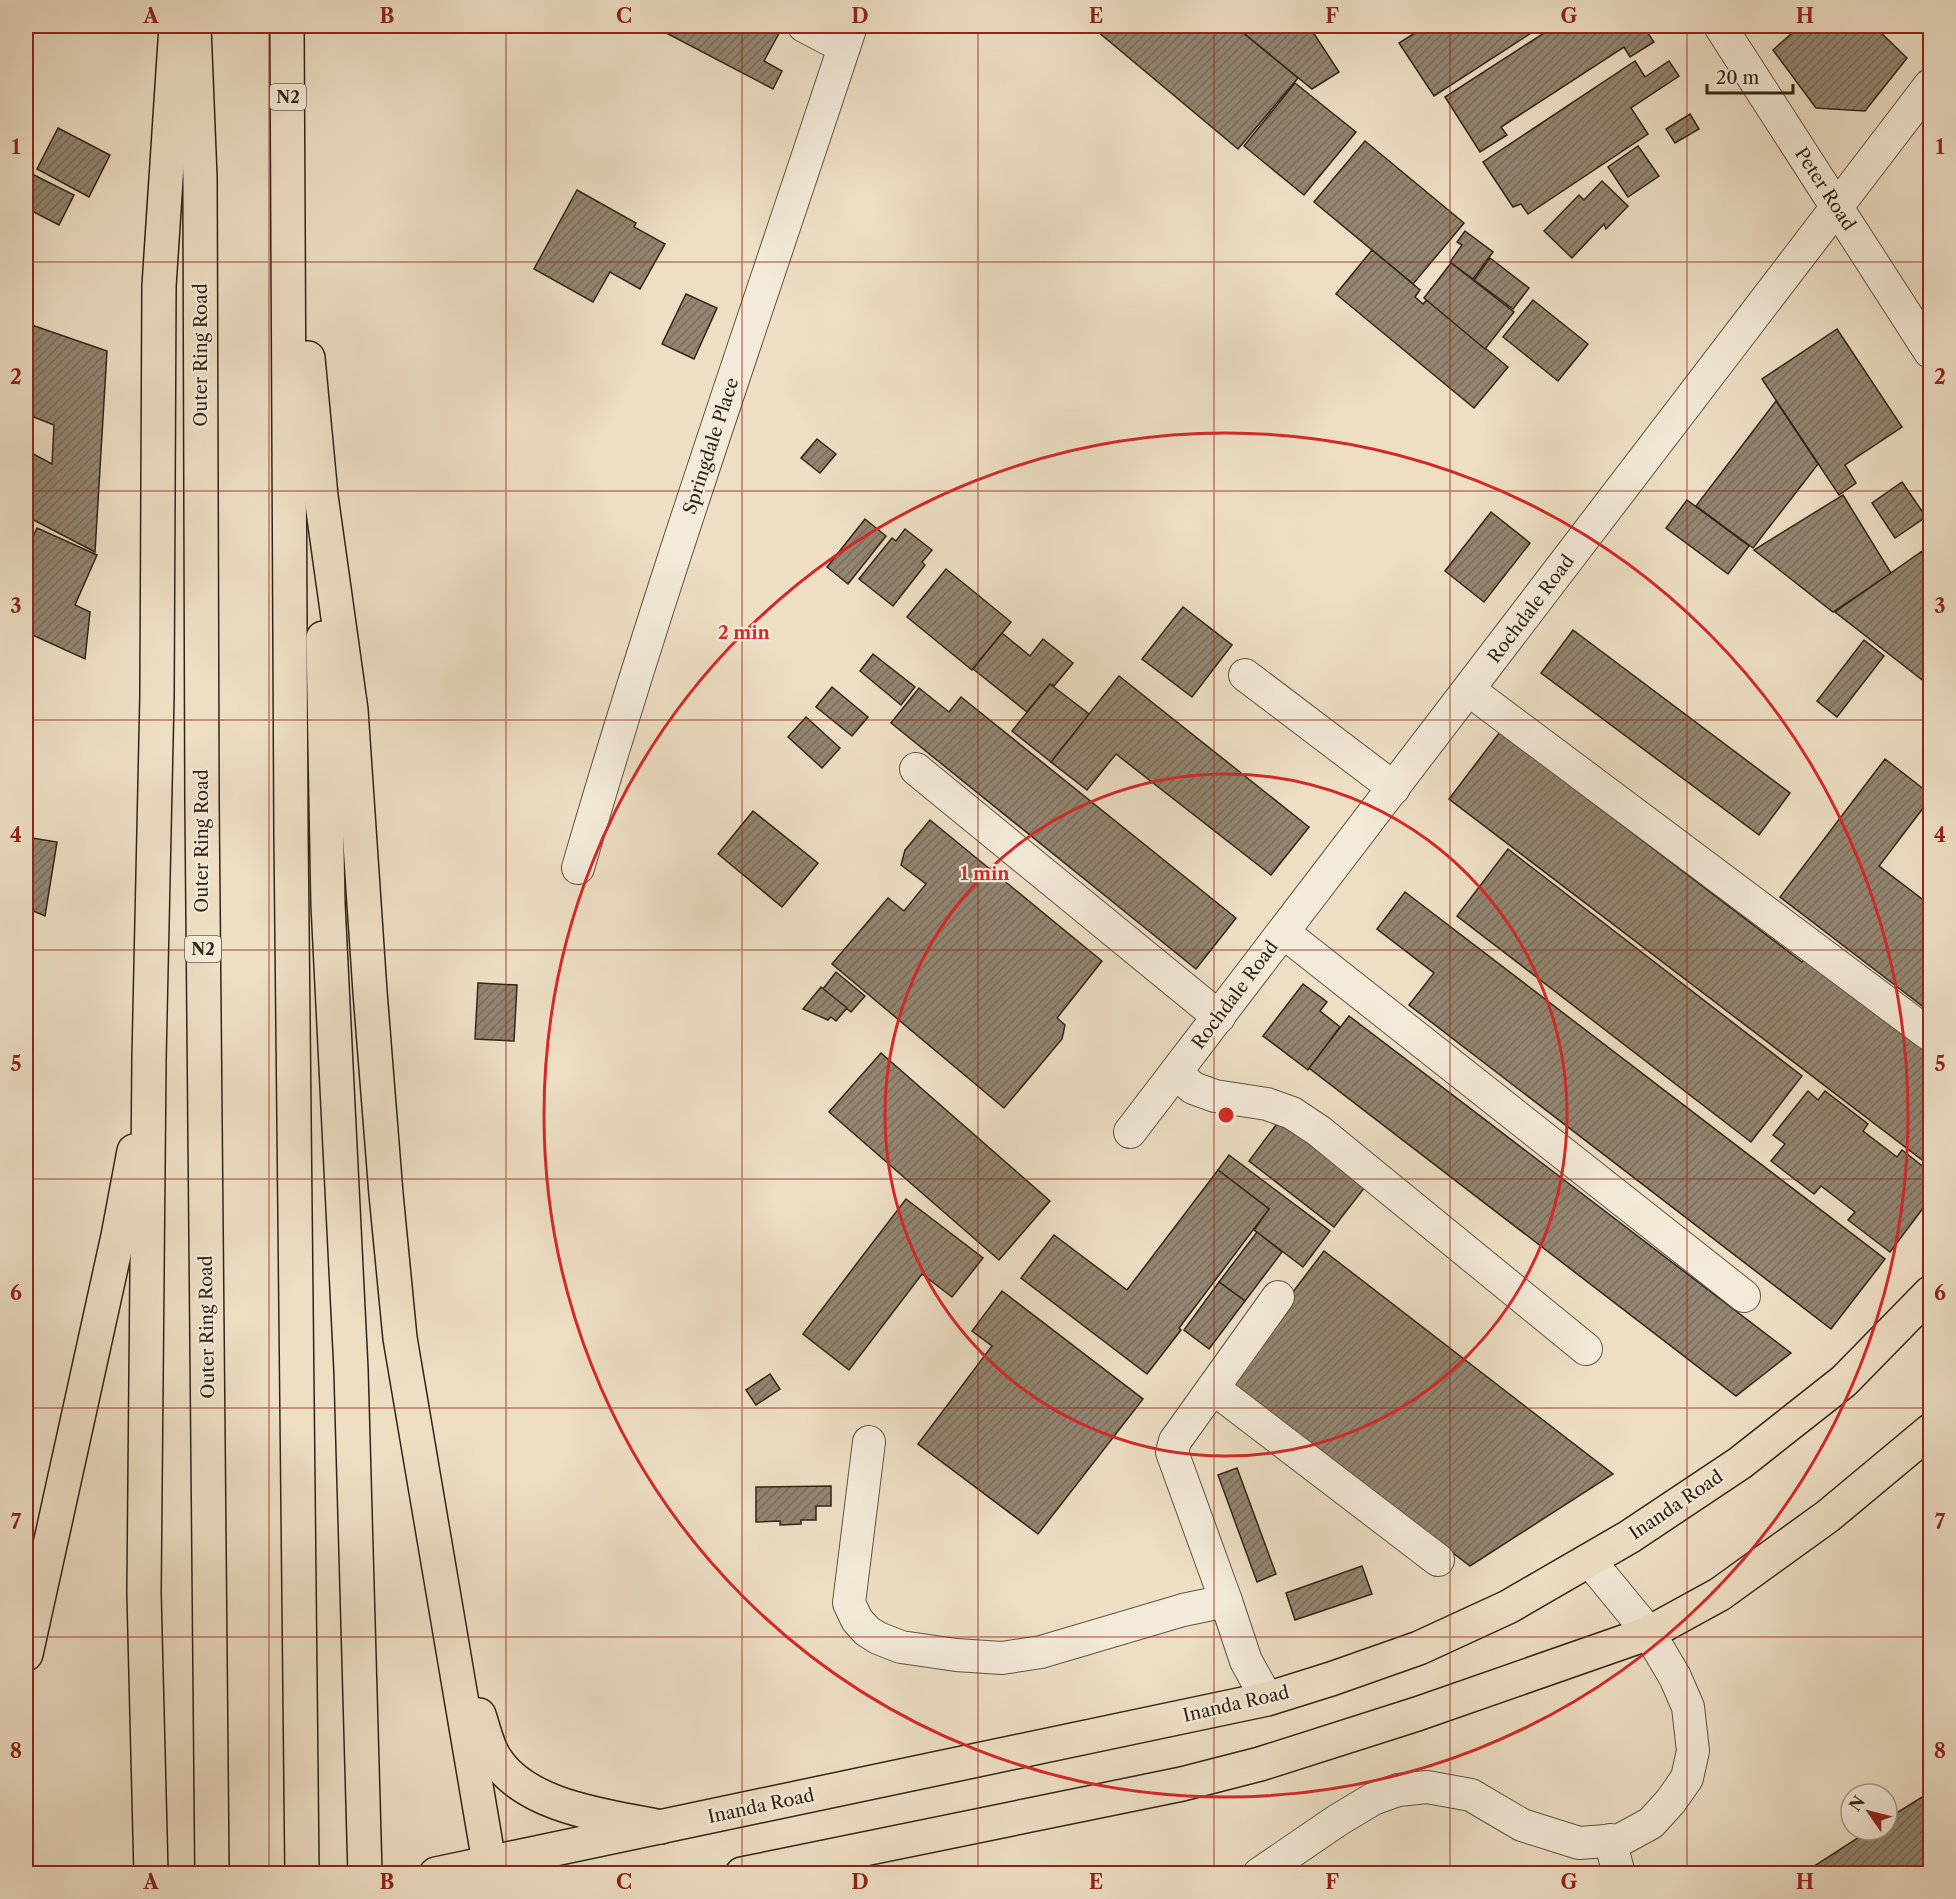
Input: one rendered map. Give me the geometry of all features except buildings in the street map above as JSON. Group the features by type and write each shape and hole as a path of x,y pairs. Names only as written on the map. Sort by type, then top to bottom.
{"main road":[{"path":"151,1874 144,1593 149,1059 157,695 159,286 176,26"},
{"name":"Outer Ring Road","path":"194,26 200,178 202,826 212,1874"},
{"name":"N2","path":"286,26 289,169 291,834 302,1874"},
{"path":"289,169 321,496 351,710 371,1004 400,1338 490,1868"},
{"path":"321,496 328,904 351,1370 365,1874"},
{"path":"26,1654 118,1236 149,1059"},
{"name":"Inanda Road","path":"436,1874 490,1868 581,1842 1267,1699 1419,1648 1508,1607 1629,1537 1740,1463 1844,1381 1930,1293"},
{"path":"742,1874 1182,1784 1260,1764 1417,1714 1649,1633 1720,1594 1828,1516 1930,1431"},
{"path":"450,1641 495,1758 508,1773 523,1786 550,1801 661,1827"}],"street":[{"path":"804,26 848,36"},
{"name":"Peter Road","path":"1720,26 1930,352"},
{"name":"Springdale Place","path":"578,868 616,738 668,576 848,36"},
{"name":"Rochdale Road","path":"1130,1132 1930,85"},
{"path":"1245,675 1394,788"},
{"path":"1469,690 1930,1035"},
{"path":"916,769 1219,1017"},
{"path":"1283,933 1744,1296"},
{"path":"1176,1073 1193,1088 1215,1096 1267,1104 1292,1113 1319,1131 1586,1349"},
{"path":"1267,1699 1246,1661 1172,1452 1174,1441 1278,1297"},
{"path":"1212,1388 1438,1560"},
{"path":"869,1442 849,1603 857,1620 867,1631 878,1638 901,1647 956,1655 1002,1658 1041,1652 1183,1610 1226,1600"},
{"path":"1259,1874 1338,1820 1374,1799 1398,1790 1428,1787 1471,1795 1522,1826 1579,1843 1620,1840 1651,1823 1671,1801 1687,1778 1693,1751 1688,1707 1675,1677 1649,1633 1589,1560"},
{"path":"1610,1840 1619,1874"}]}
